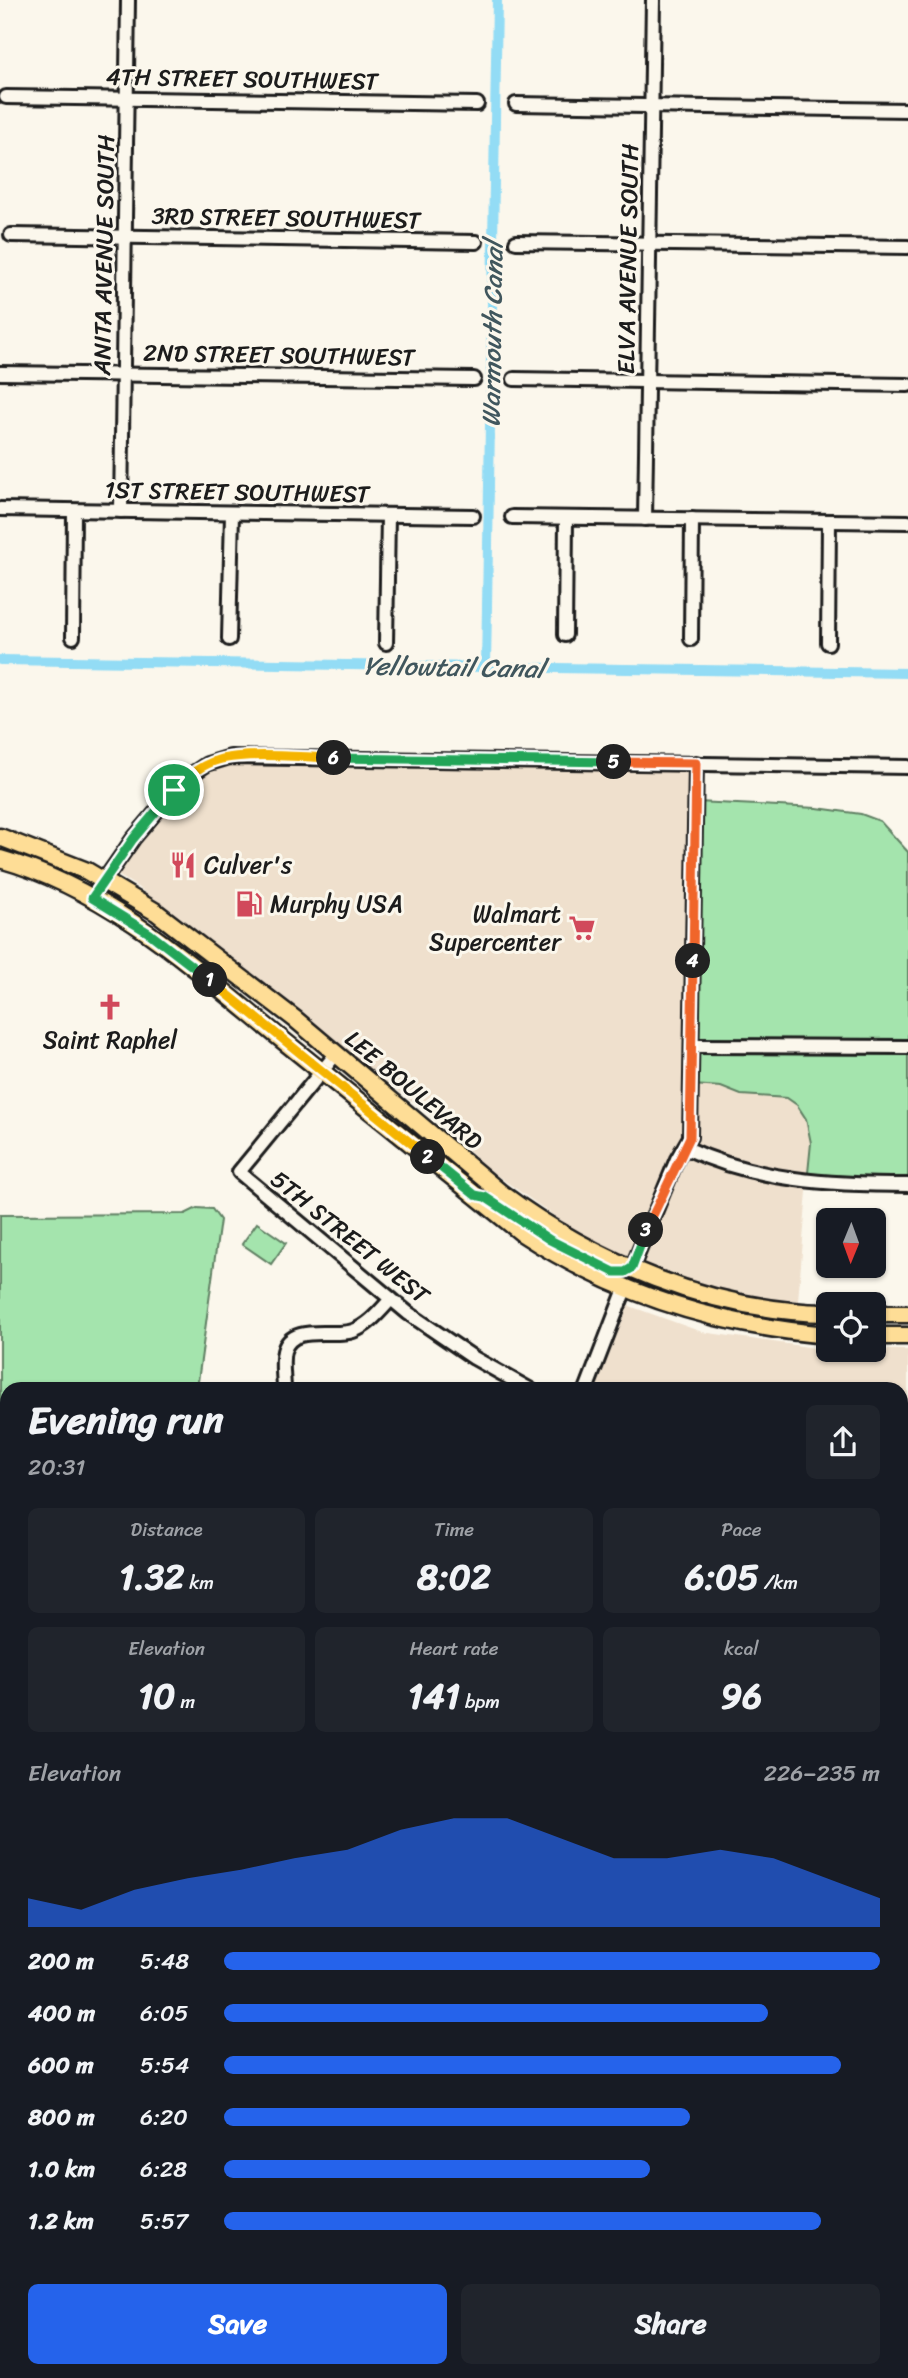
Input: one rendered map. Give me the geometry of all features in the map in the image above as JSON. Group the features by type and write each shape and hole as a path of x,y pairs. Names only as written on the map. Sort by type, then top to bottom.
{"main road":[{"name":"LEE BOULEVARD","path":"0,837 104,879 169,921 336,1054 517,1205 581,1245 632,1268 715,1296 816,1312"},
{"name":"LEE BOULEVARD","path":"0,859 41,874 92,898 169,947 522,1233 547,1250 625,1289 709,1317 750,1326 816,1334"},
{"path":"475,1195 485,1197 550,1240 614,1272 625,1272 632,1268"},
{"path":"625,1289 645,1287 716,1309 775,1321 797,1311"},
{"path":"886,1314 908,1314"},
{"path":"886,1336 908,1336"}],"street":[{"name":"ANITA AVENUE SOUTH","path":"121,511 128,0"},
{"name":"ELVA AVENUE SOUTH","path":"645,519 653,0"},
{"name":"4TH STREET SOUTHWEST","path":"6,97 477,104"},
{"path":"516,104 908,110"},
{"name":"3RD STREET SOUTHWEST","path":"11,235 476,242"},
{"path":"516,242 908,247"},
{"name":"2ND STREET SOUTHWEST","path":"0,373 474,379"},
{"path":"514,379 908,385"},
{"name":"1ST STREET SOUTHWEST","path":"0,509 473,516"},
{"path":"73,637 74,511"},
{"path":"229,639 232,513"},
{"path":"386,643 388,515"},
{"path":"512,517 908,522"},
{"path":"565,635 566,518"},
{"path":"691,639 692,519"},
{"path":"828,643 829,521"},
{"path":"92,898 133,839 183,780 206,765 230,757 908,767"},
{"path":"632,1268 677,1159 690,1137 696,763"},
{"path":"692,1046 908,1047"},
{"name":"5TH STREET WEST","path":"336,1054 239,1172 391,1299 463,1351 514,1382"},
{"path":"685,1148 754,1173 785,1179 861,1185 908,1185"},
{"path":"589,1382 625,1289"},
{"path":"284,1382 284,1350 290,1339 300,1334 351,1332 363,1327 391,1299"},
{"path":"0,2286 0,2344"}],"shaded area":[{"path":"221,759 697,763 694,1085 721,1087 741,1095 787,1098 797,1105 806,1119 811,1143 798,1301 769,1299 695,1284 620,1254 570,1227 485,1167 454,1135 168,910 108,869 191,776"},
{"path":"624,1304 702,1332 816,1348 816,1362 886,1362 886,1350 908,1350 908,1382 589,1382"}],"green space":[{"path":"697,802 817,808 861,814 880,821 908,852 908,1180 834,1179 808,1173 811,1143 806,1119 797,1105 787,1098 741,1095 721,1087 693,1085"},
{"path":"197,1208 212,1209 220,1220 198,1382 0,1382 0,1215 185,1214"},
{"path":"257,1223 286,1243 271,1264 242,1244"}],"waterway":[{"name":"Warmouth Canal","path":"486,667 497,0"},
{"name":"Yellowtail Canal","path":"0,660 908,673"}],"place":[{"name":"Culver's","path":"183,865"},
{"name":"Murphy USA","path":"249,904"},
{"name":"Walmart Supercenter","path":"582,928"},
{"name":"Saint Raphel","path":"110,1007"}],"route":[{"path":"230,757 696,763 690,1137 677,1159 632,1268 625,1272 614,1272 550,1240 485,1197 475,1195 178,955 149,933 92,898 133,839 174,790 194,772 230,757"}]}
